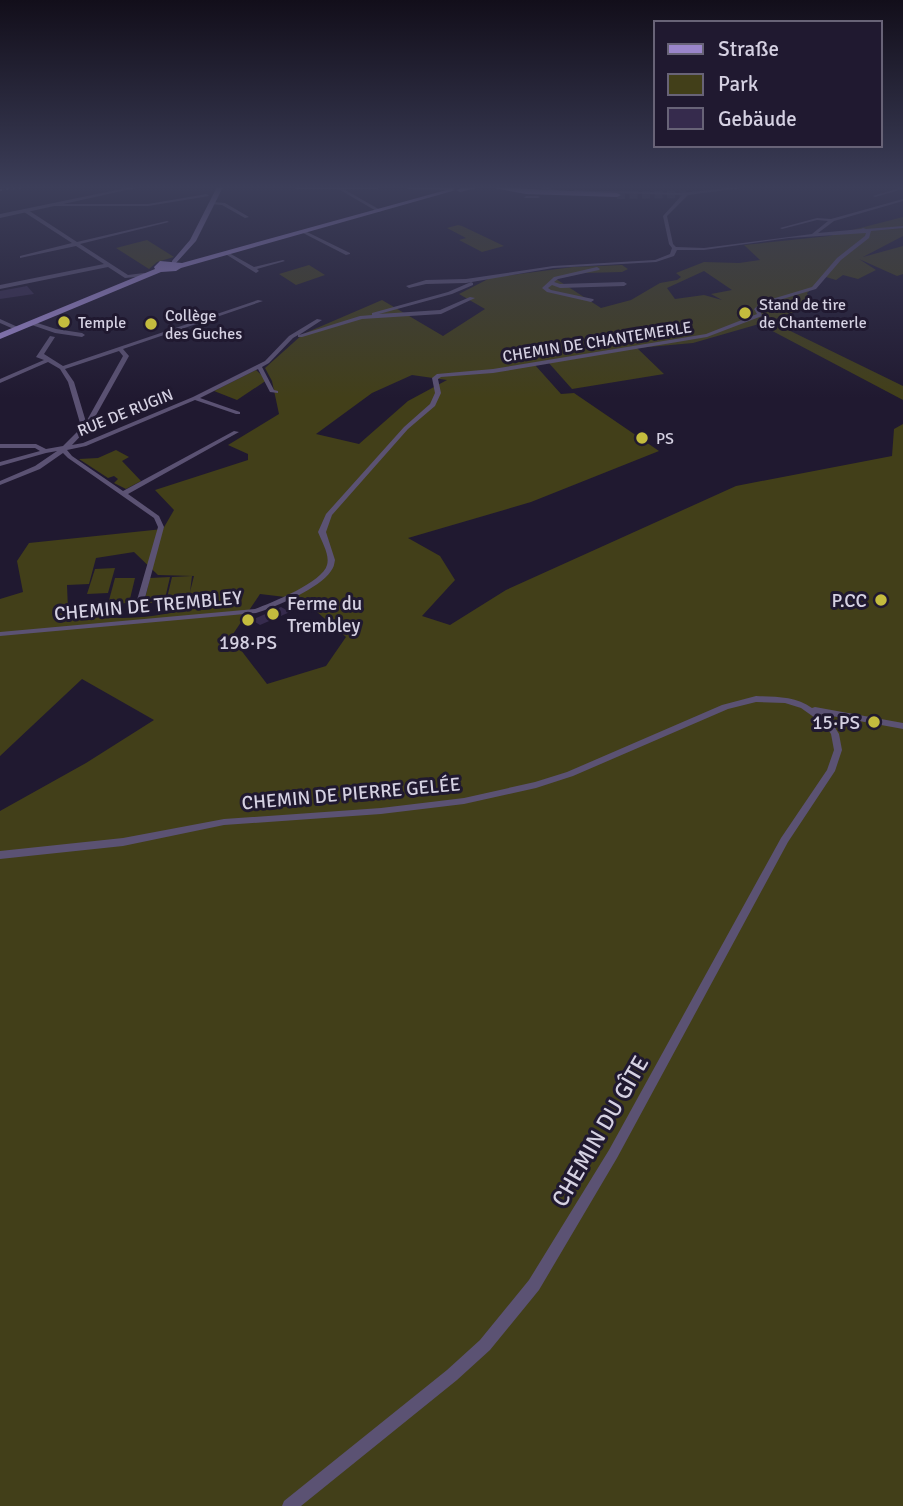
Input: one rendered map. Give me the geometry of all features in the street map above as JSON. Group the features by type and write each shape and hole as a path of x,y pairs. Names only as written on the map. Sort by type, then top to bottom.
{"main road":[{"path":"0,336 160,270 173,270 182,257"},
{"path":"177,264 212,257"}],"street":[{"path":"97,257 128,277 150,274"},
{"path":"234,257 255,270 283,261"},
{"path":"591,300 549,292 545,288 556,278 667,257"},
{"name":"CHEMIN DE CHANTEMERLE","path":"447,373 493,371 707,335 760,315 757,309 764,303 814,288 841,257"},
{"path":"409,286 553,267 626,264"},
{"path":"0,287 108,265"},
{"path":"362,317 450,293 489,277"},
{"path":"551,284 624,284"},
{"name":"RUE DE RUGIN","path":"283,345 303,335 362,317 441,312 472,298"},
{"path":"62,368 121,351 170,330 260,301"},
{"name":"RUE DE RUGIN","path":"64,450 84,445 195,398 259,366 271,359 291,337 319,320"},
{"path":"0,321 18,329"},
{"path":"31,323 54,334 82,335"},
{"path":"30,366 41,355 54,334"},
{"path":"0,483 36,469 55,458 87,426 126,356 121,351"},
{"path":"41,355 62,368 71,382 83,423"},
{"path":"0,381 48,360"},
{"path":"259,366 272,391 276,392"},
{"name":"CHEMIN DE TREMBLEY","path":"0,634 256,611 320,579 331,565 321,532 329,514 406,428 433,405 438,393 435,378 447,373"},
{"name":"RUE DE RUGIN","path":"195,398 238,413"},
{"path":"124,493 236,432"},
{"path":"0,446 36,446 45,451"},
{"path":"0,464 45,451 64,450"},
{"path":"64,450 70,457 157,517 161,527 139,607"},
{"name":"CHEMIN DE PIERRE GELÉE","path":"0,855 123,842 225,822 381,811 464,801 570,775 737,702 776,698 814,710 903,726"},
{"name":"CHEMIN DU GÎTE","path":"289,1506 452,1375 485,1345 534,1285 626,1130 784,840 834,766 838,750 835,734 814,710"}],"green space":[{"path":"131,257 173,257 157,262 149,269"},
{"path":"757,257 903,257 903,274 897,276 859,259 876,270 858,279 843,275 836,280 826,277 807,293 812,306 770,321 903,386 903,400 759,324 693,343 637,348 664,374 572,389 548,362 535,365 561,394 574,393 659,451 531,502 408,538 440,556 455,580 422,616 450,625 506,590 736,486 892,456 894,429 903,424 903,1506 0,1506 0,811 86,763 154,720 82,679 0,756 0,599 23,592 17,561 29,543 163,529 174,510 155,490 248,460 248,454 228,445 279,414 272,381 265,368 303,334 382,300 443,336 485,309 459,294 490,278 573,267 622,265 628,269 622,272 583,273 556,279 601,308 631,300 660,283 677,280 681,277 676,273 704,262 739,263 760,260","holes":["704,271 732,290 711,294 722,300 704,295 675,299 667,288","412,375 447,380 408,401 359,444 316,434 372,393","134,552 158,575 194,576 190,592 192,576 172,577 166,602 187,602 185,610 126,618 68,610 67,585 89,584 96,558","260,594 302,599 346,637 326,666 267,684 231,637"]},
{"path":"309,265 325,275 296,285 279,274"},
{"path":"256,370 267,380 237,400 214,391"},
{"path":"116,450 129,457 122,461 141,481 126,489 114,483 118,479 114,476 108,478 79,459 98,458"},
{"path":"115,568 108,593 87,594 95,569"},
{"path":"170,577 164,603 144,603 150,578"},
{"path":"115,578 135,578 129,603 108,604"}],"building":[{"path":"27,286 34,294 0,299 0,291"},
{"name":"Ferme du Trembley","path":"281,607 290,612 260,625 252,620"}],"place":[{"name":"Stand de tire de Chantemerle","path":"745,313"},
{"name":"Temple","path":"64,322"},
{"name":"Collège des Guches","path":"151,324"},
{"name":"PS","path":"642,438"},
{"name":"P.CC","path":"881,600"},
{"name":"Ferme du Trembley","path":"273,614"},
{"name":"198·PS","path":"248,620"},
{"name":"15·PS","path":"874,722"}]}
